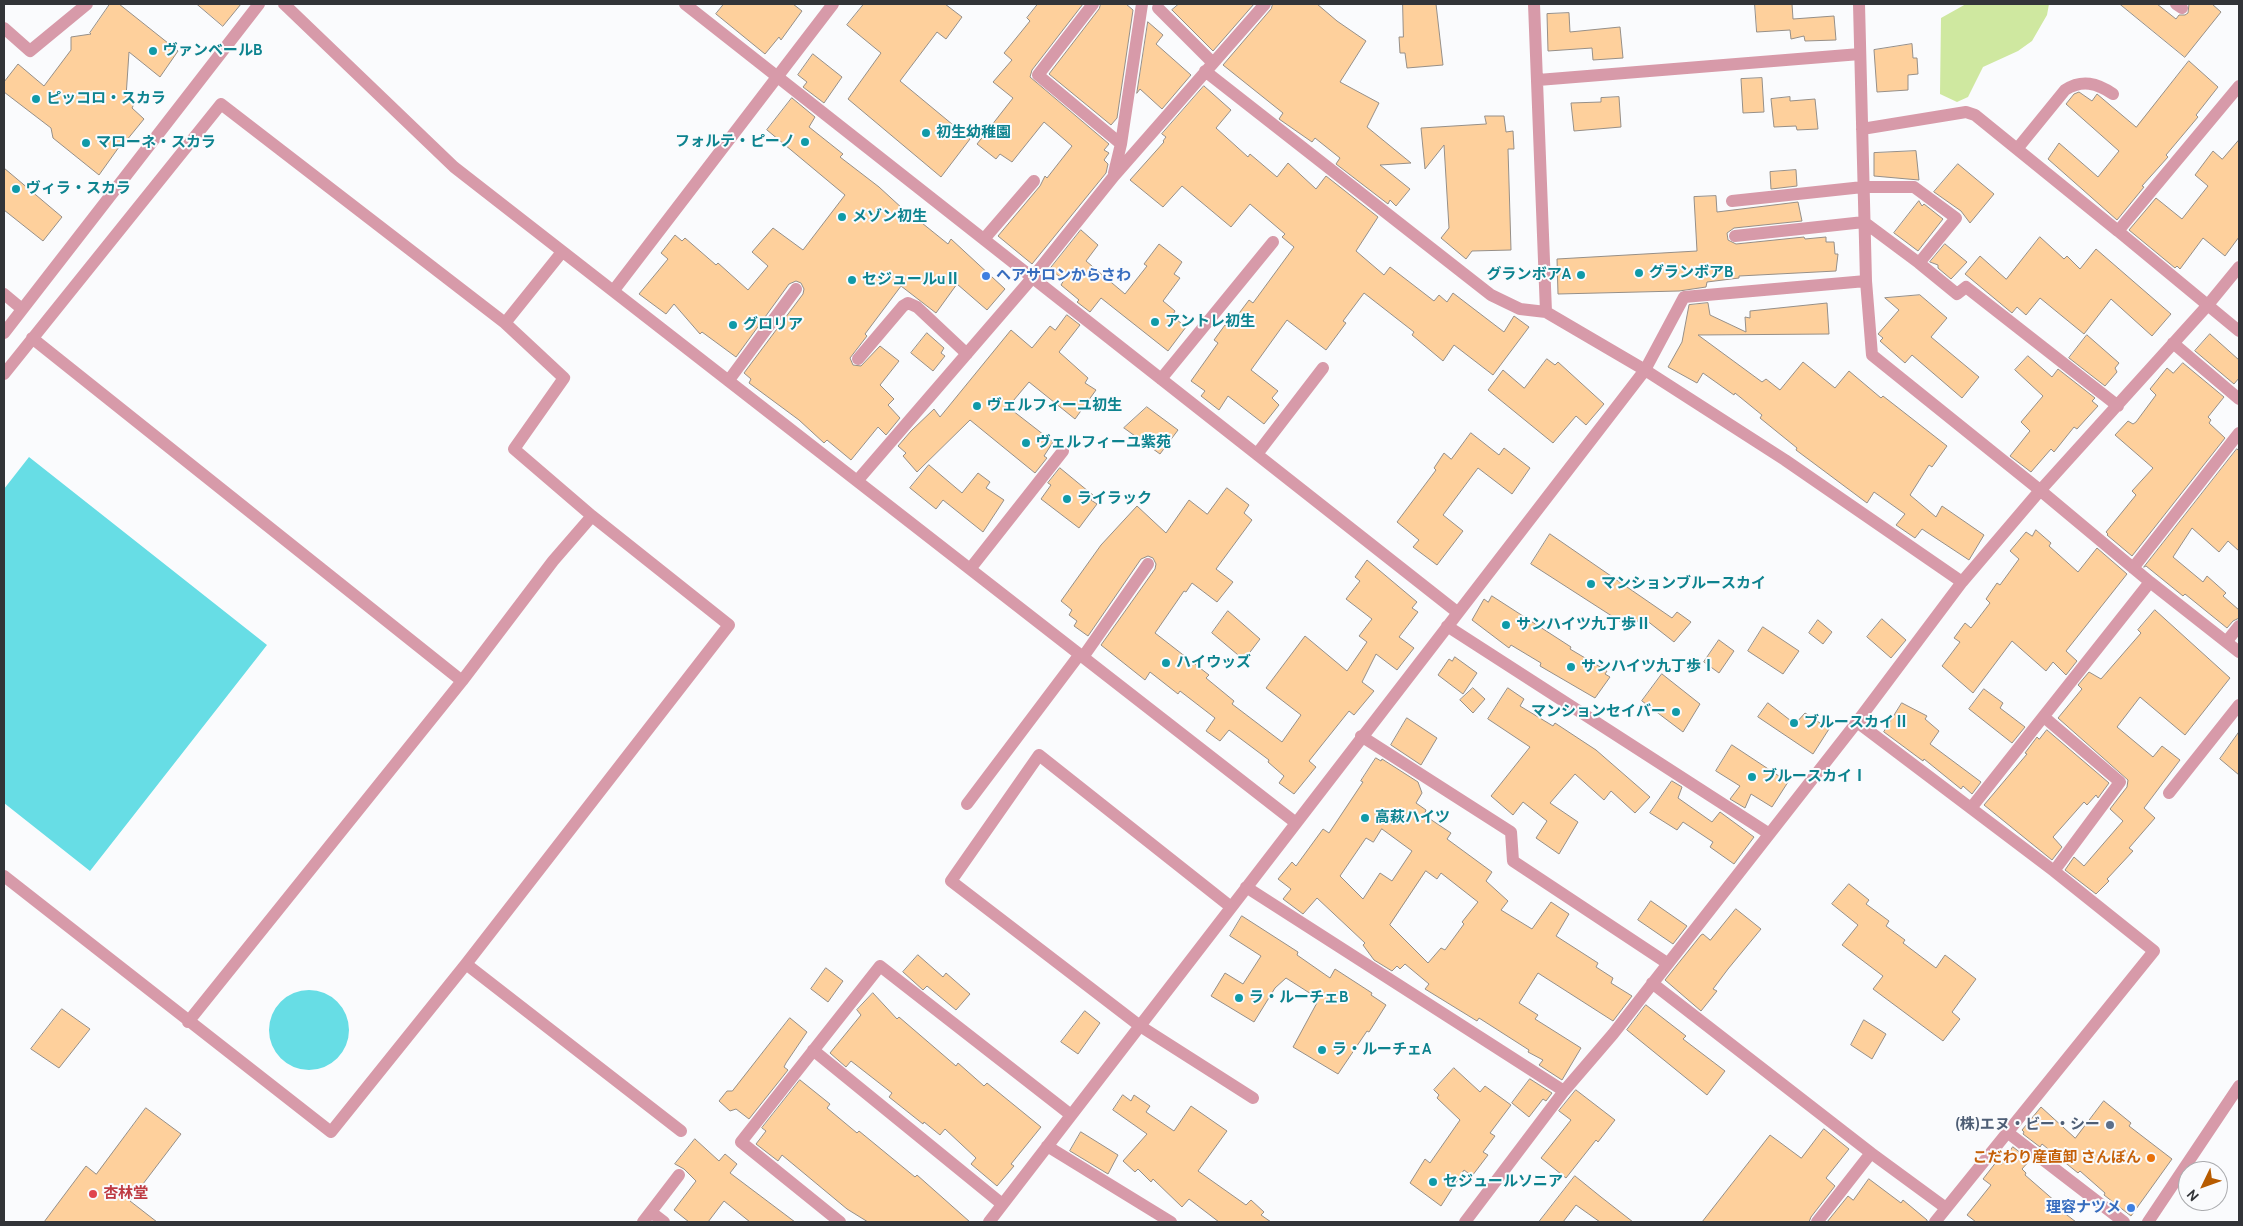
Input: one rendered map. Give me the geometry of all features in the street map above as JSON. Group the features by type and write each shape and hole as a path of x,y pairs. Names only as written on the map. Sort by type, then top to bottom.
{"street":[{"path":"4,28 30,51 87,4"},
{"path":"4,333 259,4"},
{"path":"284,4 454,166 857,482 1296,822"},
{"path":"686,4 702,9 777,78 1033,277 1457,612"},
{"path":"614,290 833,4"},
{"path":"1093,4 1038,75 1121,144"},
{"path":"1114,176 1121,144 1142,4"},
{"path":"857,482 1033,277 1114,176 1265,4"},
{"path":"1534,4 1546,312"},
{"path":"1859,4 1866,281 1872,355 2041,491 2150,582 2239,652"},
{"path":"1158,8 1209,67 1491,295 1520,309 1546,312 1645,370 1785,460 1962,582"},
{"path":"1538,80 1860,54"},
{"path":"2016,149 2065,90 2073,85 2091,83 2103,87 2113,94"},
{"path":"2118,230 2239,86"},
{"path":"4,374 221,104 505,323 564,378 514,449 592,516 729,626 466,964 331,1132 188,1022 4,876"},
{"path":"1862,130 1966,112 1975,115 2118,230 2239,331"},
{"path":"984,239 1034,181"},
{"path":"1732,201 1863,188 1914,187 1956,218 1919,263"},
{"path":"1735,236 1864,222 1958,294 1966,287 2118,406"},
{"path":"1161,379 1273,242"},
{"path":"505,323 562,252"},
{"path":"1466,1222 1564,1091 1652,983 1857,722 1962,582 2207,306 2239,267"},
{"path":"989,1222 1361,736 1645,370 1684,297 1866,281"},
{"path":"729,380 796,289"},
{"path":"4,294 22,309"},
{"path":"858,359 903,306 908,303 917,307 967,354"},
{"path":"32,338 462,681"},
{"path":"2173,343 2239,399"},
{"path":"1257,454 1322,368"},
{"path":"2133,568 2239,433"},
{"path":"970,569 1063,451"},
{"path":"188,1022 592,516"},
{"path":"967,804 1082,656 1148,564"},
{"path":"1971,808 2150,582"},
{"path":"1447,626 1768,833"},
{"path":"2227,642 2239,626"},
{"path":"2169,793 2239,705"},
{"path":"2044,717 2120,782 2054,871"},
{"path":"1857,722 2054,871 2154,951 1935,1222"},
{"path":"1361,736 1511,832 1513,862 1667,963"},
{"path":"1231,907 1039,755 952,881 1140,1026 1253,1098"},
{"path":"1246,887 1564,1091"},
{"path":"466,964 681,1131"},
{"path":"840,1222 740,1142 880,966 1071,1115"},
{"path":"1652,983 1870,1153 1946,1208"},
{"path":"813,1050 1002,1204"},
{"path":"2148,1222 2239,1086"},
{"path":"2007,1132 2124,1222"},
{"path":"1047,1146 1171,1222"},
{"path":"1817,1222 1870,1153"},
{"path":"643,1222 679,1175"},
{"path":"651,1212 664,1222"}],"green space":[{"path":"1966,4 2049,4 2047,15 2032,41 2018,51 1983,67 1968,97 1957,102 1940,94 1941,18"}],"water":[{"path":"29,457 267,645 90,871 4,803 4,489"},
{"path":"309,990 324,993 337,1002 346,1015 349,1030 346,1045 337,1058 324,1067 309,1070 294,1067 281,1058 272,1045 269,1030 272,1015 281,1002 294,993"}],"building":[{"path":"110,4 119,4 178,51 160,77 129,52 126,97 134,104 132,108 144,119 126,141 124,140 99,175 53,138 51,128 4,92 4,82 18,64 44,86 71,50 71,37 91,34"},
{"path":"197,4 241,4 223,26"},
{"path":"724,4 793,4 802,11 781,40 779,37 765,54 716,14"},
{"path":"864,4 945,4 962,17 946,39 937,32 900,81 970,139 941,177 848,99 881,53 847,25"},
{"path":"1038,4 1083,4 1032,70 1030,77 1109,144 1104,150 1109,153 1104,160 1108,164 1106,173 1032,264 998,236 1040,186 1045,176 1047,178 1072,146 1044,122 1012,162 1000,154 996,159 977,144 1013,98 993,82 1012,60 1004,53 1030,21 1027,18"},
{"path":"1101,4 1126,4 1133,10 1117,118 1111,125 1049,74"},
{"path":"1179,4 1254,4 1213,51 1172,10"},
{"path":"1273,4 1317,4 1337,21 1366,41 1340,82 1379,103 1367,127 1411,163 1380,165 1410,189 1396,206 1390,200 1388,204 1336,164 1340,158 1315,138 1312,142 1279,119 1283,113 1223,65 1271,9"},
{"path":"1403,4 1436,4 1443,65 1407,68 1405,53 1400,53 1399,37 1403,37"},
{"path":"1755,4 1792,4 1793,19 1834,16 1836,40 1805,41 1804,36 1791,39 1790,30 1757,32"},
{"path":"2120,4 2157,4 2176,19 2179,15 2188,13 2189,4 2212,4 2221,12 2185,57"},
{"path":"1569,13 1570,32 1620,27 1623,58 1593,60 1592,48 1548,51 1547,14"},
{"path":"1148,22 1163,35 1156,44 1191,75 1162,109 1140,89 1137,93"},
{"path":"1912,44 1913,58 1917,58 1918,74 1908,75 1908,90 1877,92 1874,50"},
{"path":"813,54 842,77 824,103 803,87 807,82 798,75"},
{"path":"2189,61 2218,87 2196,115 2198,117 2166,155 2168,157 2142,186 2144,187 2117,220 2048,159 2059,143 2098,177 2119,151 2066,104 2074,94 2079,92 2092,101 2097,94 2136,127"},
{"path":"1762,78 1764,112 1743,113 1741,79"},
{"path":"1204,86 1231,110 1216,128 1248,157 1250,154 1277,177 1288,163 1316,189 1326,176 1378,217 1356,251 1384,275 1390,267 1434,301 1439,295 1447,302 1453,293 1504,332 1514,316 1529,327 1493,375 1454,345 1443,361 1412,335 1414,332 1364,293 1343,321 1346,323 1326,350 1287,320 1251,370 1278,391 1272,398 1279,405 1264,424 1228,396 1219,410 1201,396 1205,391 1191,381 1218,343 1214,340 1225,325 1228,328 1249,300 1253,303 1294,247 1282,237 1285,234 1250,204 1231,227 1182,186 1163,207 1130,180 1164,142 1166,137 1162,134"},
{"path":"1619,97 1621,127 1574,131 1571,103 1601,102 1601,98"},
{"path":"1790,97 1790,101 1815,99 1818,129 1797,130 1796,126 1774,127 1771,99"},
{"path":"792,98 815,117 809,127 843,154 840,157 879,187 915,220 917,219 948,244 951,239 1005,289 987,310 957,284 936,313 901,286 865,334 867,336 850,358 853,365 861,366 880,346 899,361 880,385 894,399 888,405 900,418 886,435 878,427 851,460 827,440 824,443 799,420 749,383 751,379 744,373 803,294 804,289 801,283 796,281 789,284 736,357 702,332 700,334 674,304 666,314 639,294 668,259 661,253 675,235 682,241 685,238 716,265 718,263 748,290 768,266 752,252 773,228 803,250 845,195 767,130"},
{"path":"1485,116 1504,116 1506,132 1513,131 1514,149 1508,149 1511,250 1472,251 1466,259 1441,238 1449,228 1444,145 1425,169 1421,128 1486,124"},
{"path":"2239,140 2239,237 2225,256 2203,238 2180,269 2177,266 2175,268 2129,230 2156,198 2182,219 2208,186 2195,175 2213,151 2222,159"},
{"path":"1916,151 1919,180 1874,176 1874,153"},
{"path":"1958,164 1994,194 1970,223 1961,211 1934,192"},
{"name":"ヴィラ・スカラ","path":"4,168 62,217 43,241 4,210"},
{"path":"1796,170 1797,186 1771,189 1770,172"},
{"path":"1716,196 1717,212 1798,202 1802,221 1734,228 1727,233 1728,240 1736,244 1804,237 1805,239 1826,237 1826,242 1834,242 1835,254 1838,254 1836,271 1739,276 1739,278 1707,282 1706,287 1679,291 1558,294 1557,259 1697,251 1694,197"},
{"path":"1919,201 1922,206 1924,204 1943,219 1918,251 1894,233"},
{"path":"1081,230 1098,245 1086,261 1125,294 1147,266 1144,264 1159,244 1182,262 1174,274 1180,278 1163,301 1175,311 1172,316 1186,327 1168,351 1101,298 1090,312 1077,302 1079,300 1061,285 1064,280 1050,269"},
{"path":"2040,237 2064,259 2067,256 2080,269 2096,249 2171,314 2152,336 2111,299 2084,334 2040,298 2026,315 2017,307 2012,313 1965,274 1980,256 2006,279"},
{"path":"1945,244 1967,262 1951,279 1938,268 1938,265 1930,262"},
{"path":"1920,295 1947,318 1931,337 1979,377 1962,398 1912,355 1905,363 1880,341 1883,338 1878,334 1899,310 1885,298"},
{"path":"1708,303 1710,315 1746,332 1745,317 1750,318 1750,311 1827,303 1829,334 1698,335 1762,382 1766,379 1780,390 1803,362 1835,388 1849,371 1881,398 1883,396 1947,446 1932,467 1929,465 1910,495 1936,517 1942,506 1984,535 1969,560 1922,529 1915,538 1896,525 1905,514 1874,492 1867,503 1796,450 1797,448 1760,418 1762,415 1735,393 1734,395 1703,373 1697,383 1668,367 1682,342 1689,305"},
{"path":"1067,315 1080,325 1059,352 1088,378 1085,383 1096,390 1075,419 1029,382 1008,407 1053,442 1044,456 1047,458 1035,473 970,420 917,472 903,456 906,453 898,446 911,431 934,409 940,417 1011,330 1032,348 1050,326 1055,330"},
{"path":"927,333 944,348 941,353 945,356 933,371 911,353"},
{"path":"2210,334 2239,360 2239,378 2234,384 2195,351"},
{"path":"2087,335 2119,363 2115,368 2117,372 2105,386 2069,358"},
{"path":"2028,356 2052,377 2058,369 2095,398 2092,401 2098,406 2077,429 2074,427 2054,452 2051,449 2031,472 2010,456 2030,431 2021,422 2043,396 2015,370"},
{"path":"1547,359 1555,365 1558,362 1604,404 1586,425 1576,416 1553,443 1488,390 1503,370 1524,388"},
{"path":"2183,363 2224,397 2208,417 2211,420 2209,423 2225,438 2132,556 2107,535 2106,532 2136,495 2132,491 2153,468 2115,435 2128,421 2133,424 2136,422 2156,395 2150,389 2167,368 2173,373"},
{"path":"1147,407 1178,430 1160,454 1124,428"},
{"path":"1471,433 1499,455 1504,448 1530,468 1512,494 1478,468 1443,515 1463,531 1437,565 1413,547 1419,540 1397,522 1436,470 1434,468 1444,453 1451,459"},
{"path":"2237,449 2239,451 2239,551 2228,541 2219,552 2192,528 2173,557 2203,582 2207,576 2226,593 2223,596 2239,610 2239,618 2233,621 2227,628 2185,594 2183,596 2146,566 2144,567"},
{"path":"929,465 962,493 978,473 990,482 986,488 1004,500 983,532 943,500 936,509 910,488"},
{"name":"ライラック","path":"1060,468 1094,496 1091,500 1097,504 1079,528 1041,499 1051,485 1048,483"},
{"path":"1227,488 1249,505 1244,513 1252,520 1216,569 1233,582 1217,602 1192,583 1186,592 1184,591 1155,633 1209,675 1206,678 1234,701 1232,704 1282,742 1301,715 1266,688 1305,636 1347,671 1367,642 1359,636 1372,619 1346,599 1360,581 1355,577 1367,560 1417,602 1412,608 1418,612 1399,637 1414,648 1397,670 1376,654 1362,682 1374,691 1354,715 1349,711 1309,761 1316,767 1294,794 1279,783 1284,776 1268,762 1269,760 1229,730 1220,741 1206,731 1215,718 1180,691 1178,694 1150,672 1145,680 1101,645 1155,569 1156,564 1153,558 1148,556 1141,559 1088,636 1074,626 1077,621 1069,615 1072,610 1061,601 1101,545 1137,506 1166,533 1189,500 1207,514"},
{"path":"2036,530 2051,543 2049,546 2078,572 2097,548 2127,574 2066,651 2077,661 2066,675 2053,662 2046,671 2012,641 1973,693 1942,666 1960,642 1954,638 1965,623 1971,628 1990,603 1986,599 1997,583 2000,585 2019,559 2010,551 2026,532 2032,536"},
{"name":"マンションブルースカイ","path":"1550,534 1672,618 1677,612 1691,622 1674,642 1641,616 1632,629 1531,564"},
{"path":"1492,596 1571,647 1570,649 1607,671 1605,674 1610,677 1595,698 1540,666 1541,663 1511,645 1509,648 1472,620 1484,599 1488,602"},
{"path":"2155,610 2230,678 2185,735 2140,697 2117,727 2153,757 2162,746 2180,760 2144,808 2155,818 2129,848 2133,851 2096,894 2065,870 2074,857 2084,866 2123,821 2110,809 2127,787 2128,780 2058,718 2082,689 2078,685 2089,672 2101,679 2141,633 2138,630"},
{"path":"1228,611 1260,639 1244,660 1212,633"},
{"path":"1882,619 1906,640 1891,658 1867,637"},
{"path":"1818,620 1832,632 1823,644 1809,633"},
{"path":"1763,627 1799,651 1783,674 1748,651"},
{"path":"1719,640 1734,651 1719,673 1704,662"},
{"path":"1455,657 1477,673 1463,694 1438,675 1449,659 1452,661"},
{"name":"マンションセイバー","path":"1662,674 1700,704 1683,732 1642,701"},
{"path":"1473,688 1485,699 1473,713 1460,700"},
{"path":"1508,688 1524,699 1520,706 1553,726 1555,723 1596,750 1650,797 1635,813 1611,791 1604,800 1575,774 1550,803 1578,822 1559,854 1536,838 1547,821 1523,802 1513,815 1491,796 1530,747 1488,719"},
{"path":"1984,689 2003,703 2000,708 2025,727 2012,743 1969,709"},
{"name":"ブルースカイⅡ","path":"1768,703 1795,724 1805,713 1829,729 1813,754 1758,717"},
{"path":"1902,703 1927,716 1925,719 1939,731 1930,744 1981,782 1972,794 1963,786 1961,789 1924,759 1923,761 1884,732"},
{"path":"1407,718 1437,738 1421,765 1391,745"},
{"path":"2047,730 2109,783 2098,798 2096,795 2087,805 2084,802 2053,837 2062,847 2052,860 1984,805 2027,754 2025,753 2037,737 2039,739"},
{"path":"2239,732 2239,775 2220,759"},
{"name":"ブルースカイⅠ","path":"1732,745 1788,782 1772,807 1751,794 1745,808 1730,799 1740,786 1716,771"},
{"path":"1376,758 1381,761 1382,759 1418,782 1422,793 1416,803 1426,810 1424,815 1451,833 1447,839 1492,872 1486,881 1508,901 1501,910 1532,929 1551,902 1569,914 1556,936 1598,963 1596,967 1613,978 1611,983 1632,996 1613,1021 1538,973 1519,1003 1538,1015 1535,1019 1581,1048 1562,1080 1539,1065 1543,1060 1528,1052 1529,1050 1479,1018 1477,1021 1425,989 1429,984 1405,964 1400,969 1397,966 1392,971 1374,960 1363,945 1365,943 1317,898 1303,914 1283,899 1291,889 1278,879 1292,862 1296,866 1323,829 1329,833 1363,782 1361,781","holes":["1382,829 1412,851 1392,881 1380,873 1363,899 1340,876 1366,838 1373,842","1426,871 1437,879 1441,873 1478,902 1462,922 1464,924 1445,950 1441,948 1428,963 1390,925"]},
{"path":"1672,781 1682,787 1678,798 1712,822 1720,812 1754,837 1734,864 1710,847 1713,842 1683,822 1677,830 1650,813"},
{"path":"1849,884 1869,900 1866,904 1889,921 1886,926 1905,940 1903,943 1936,968 1945,955 1976,979 1952,1012 1960,1019 1943,1041 1873,989 1883,976 1842,945 1858,925 1832,904"},
{"path":"1651,901 1687,926 1673,944 1638,920"},
{"path":"1736,909 1761,929 1713,989 1717,991 1701,1011 1665,980 1701,935 1703,934 1710,940"},
{"path":"1242,916 1298,952 1297,955 1330,978 1335,969 1372,993 1371,995 1386,1005 1338,1074 1293,1047 1319,999 1286,978 1275,988 1254,1022 1211,996 1225,973 1243,984 1261,956 1230,936"},
{"path":"918,955 943,977 946,973 970,994 956,1010 927,986 923,990 903,972"},
{"path":"826,968 843,981 828,1002 811,989"},
{"path":"873,993 897,1019 899,1017 956,1066 958,1063 984,1086 987,1083 1041,1127 1011,1164 1014,1166 997,1186 971,1164 976,1158 945,1129 940,1135 924,1122 923,1124 889,1097 892,1093 851,1061 846,1067 830,1053 861,1015 857,1010"},
{"path":"1646,1005 1686,1036 1683,1039 1725,1071 1707,1095 1627,1030"},
{"path":"62,1009 90,1029 59,1068 31,1049"},
{"path":"1085,1011 1100,1023 1078,1054 1061,1042"},
{"path":"790,1018 807,1032 784,1067 788,1070 749,1119 736,1109 730,1111 719,1101 727,1091 732,1091"},
{"path":"1864,1020 1886,1034 1872,1059 1851,1045"},
{"path":"1454,1068 1480,1092 1485,1086 1511,1105 1490,1133 1495,1136 1483,1152 1488,1155 1472,1176 1464,1170 1441,1206 1410,1183 1425,1159 1430,1163 1460,1120 1437,1098 1439,1095 1434,1090"},
{"path":"1530,1079 1552,1093 1546,1101 1543,1099 1529,1117 1512,1103"},
{"path":"800,1080 830,1104 827,1108 857,1133 859,1131 915,1177 917,1175 970,1222 868,1222 847,1209 782,1155 778,1161 756,1144 766,1131 762,1128"},
{"path":"1576,1090 1615,1120 1598,1142 1596,1140 1566,1178 1541,1158 1571,1120 1559,1111"},
{"path":"1123,1095 1131,1101 1134,1095 1150,1106 1146,1112 1174,1131 1191,1106 1227,1131 1198,1171 1246,1205 1251,1200 1264,1212 1261,1215 1271,1222 1219,1222 1189,1199 1182,1207 1153,1179 1151,1182 1138,1169 1135,1172 1123,1161 1147,1134 1113,1110"},
{"path":"2104,1101 2131,1123 2129,1126 2172,1159 2131,1216 2104,1195 2105,1193 2080,1171 2078,1173 2042,1144 2040,1147 2023,1134 2022,1130 2041,1107 2075,1138"},
{"path":"146,1108 181,1134 130,1201 157,1222 44,1222 86,1166 96,1174"},
{"path":"1824,1129 1849,1149 1826,1178 1835,1186 1809,1222 1702,1222 1770,1135 1801,1158"},
{"path":"1081,1132 1118,1155 1108,1174 1070,1151"},
{"path":"695,1139 719,1161 725,1154 737,1164 730,1173 795,1222 750,1222 724,1201 708,1222 689,1222 674,1210 696,1181 684,1169 675,1164"},
{"path":"2013,1147 2030,1160 2022,1169 2026,1173 2025,1175 2056,1202 2054,1205 2076,1222 1976,1222 1967,1215 1991,1185 1983,1179 1997,1161 2001,1164"},
{"path":"1575,1176 1633,1222 1600,1222 1576,1205 1563,1222 1539,1222"},
{"path":"1869,1179 1901,1203 1903,1200 1927,1222 1827,1222 1848,1196 1853,1200"}],"place":[{"name":"ヴァンベールB","path":"153,51"},
{"name":"ピッコロ・スカラ","path":"36,99"},
{"name":"初生幼稚園","path":"926,133"},
{"name":"フォルテ・ピーノ","path":"805,142"},
{"name":"マローネ・スカラ","path":"86,143"},
{"name":"ヴィラ・スカラ","path":"16,189"},
{"name":"メゾン初生","path":"842,217"},
{"name":"グランボアB","path":"1639,273"},
{"name":"グランボアA","path":"1581,275"},
{"name":"ヘアサロンからさわ","path":"986,276"},
{"name":"セジュールuⅡ","path":"852,280"},
{"name":"アントレ初生","path":"1155,322"},
{"name":"グロリア","path":"733,325"},
{"name":"ヴェルフィーユ初生","path":"977,406"},
{"name":"ヴェルフィーユ紫苑","path":"1026,443"},
{"name":"ライラック","path":"1067,499"},
{"name":"マンションブルースカイ","path":"1591,584"},
{"name":"サンハイツ九丁歩Ⅱ","path":"1506,625"},
{"name":"ハイウッズ","path":"1166,663"},
{"name":"サンハイツ九丁歩Ⅰ","path":"1571,667"},
{"name":"マンションセイバー","path":"1676,712"},
{"name":"ブルースカイⅡ","path":"1794,723"},
{"name":"ブルースカイⅠ","path":"1752,777"},
{"name":"高萩ハイツ","path":"1365,818"},
{"name":"ラ・ルーチェB","path":"1239,998"},
{"name":"ラ・ルーチェA","path":"1322,1050"},
{"name":"(株)エヌ・ビー・シー","path":"2110,1125"},
{"name":"こだわり産直卸 さんぼん","path":"2151,1158"},
{"name":"セジュールソニア","path":"1433,1182"},
{"name":"杏林堂","path":"93,1194"},
{"name":"理容ナツメ","path":"2131,1208"}]}
